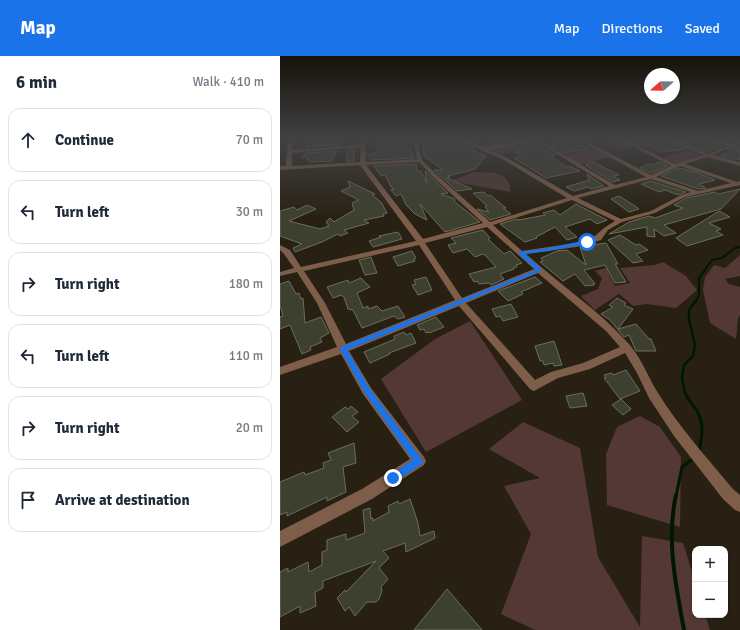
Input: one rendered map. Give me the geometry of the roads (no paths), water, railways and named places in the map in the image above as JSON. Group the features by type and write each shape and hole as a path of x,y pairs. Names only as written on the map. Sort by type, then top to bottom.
{"street":[{"path":"280,168 344,166"},
{"path":"364,166 421,242 461,302 534,386 555,375 586,366 627,348"},
{"path":"425,166 539,270 609,329 627,348 642,371 653,395 678,432 728,494 740,505"},
{"path":"517,166 562,193 620,221"},
{"path":"580,166 614,188"},
{"path":"630,166 651,177 696,192"},
{"path":"280,274 421,242 489,224 573,198 651,177 675,166"},
{"path":"684,166 740,184"},
{"path":"521,253 576,245 598,238 606,230 620,221 653,212 683,196 696,192 740,184"},
{"path":"280,247 287,252 321,303 367,391 419,461 367,494 280,539"},
{"path":"280,371 344,349 539,270"}],"waterway":[{"path":"695,303 699,295 699,278 712,260 722,258 735,248 740,247"},
{"path":"684,389 682,377 684,365 693,356 695,345 689,320 689,310 695,302"},
{"path":"684,388 687,397 696,409 701,420 702,435 699,452"},
{"path":"676,496 682,467 694,458"},
{"path":"676,495 672,529 673,563 684,630"}]}
